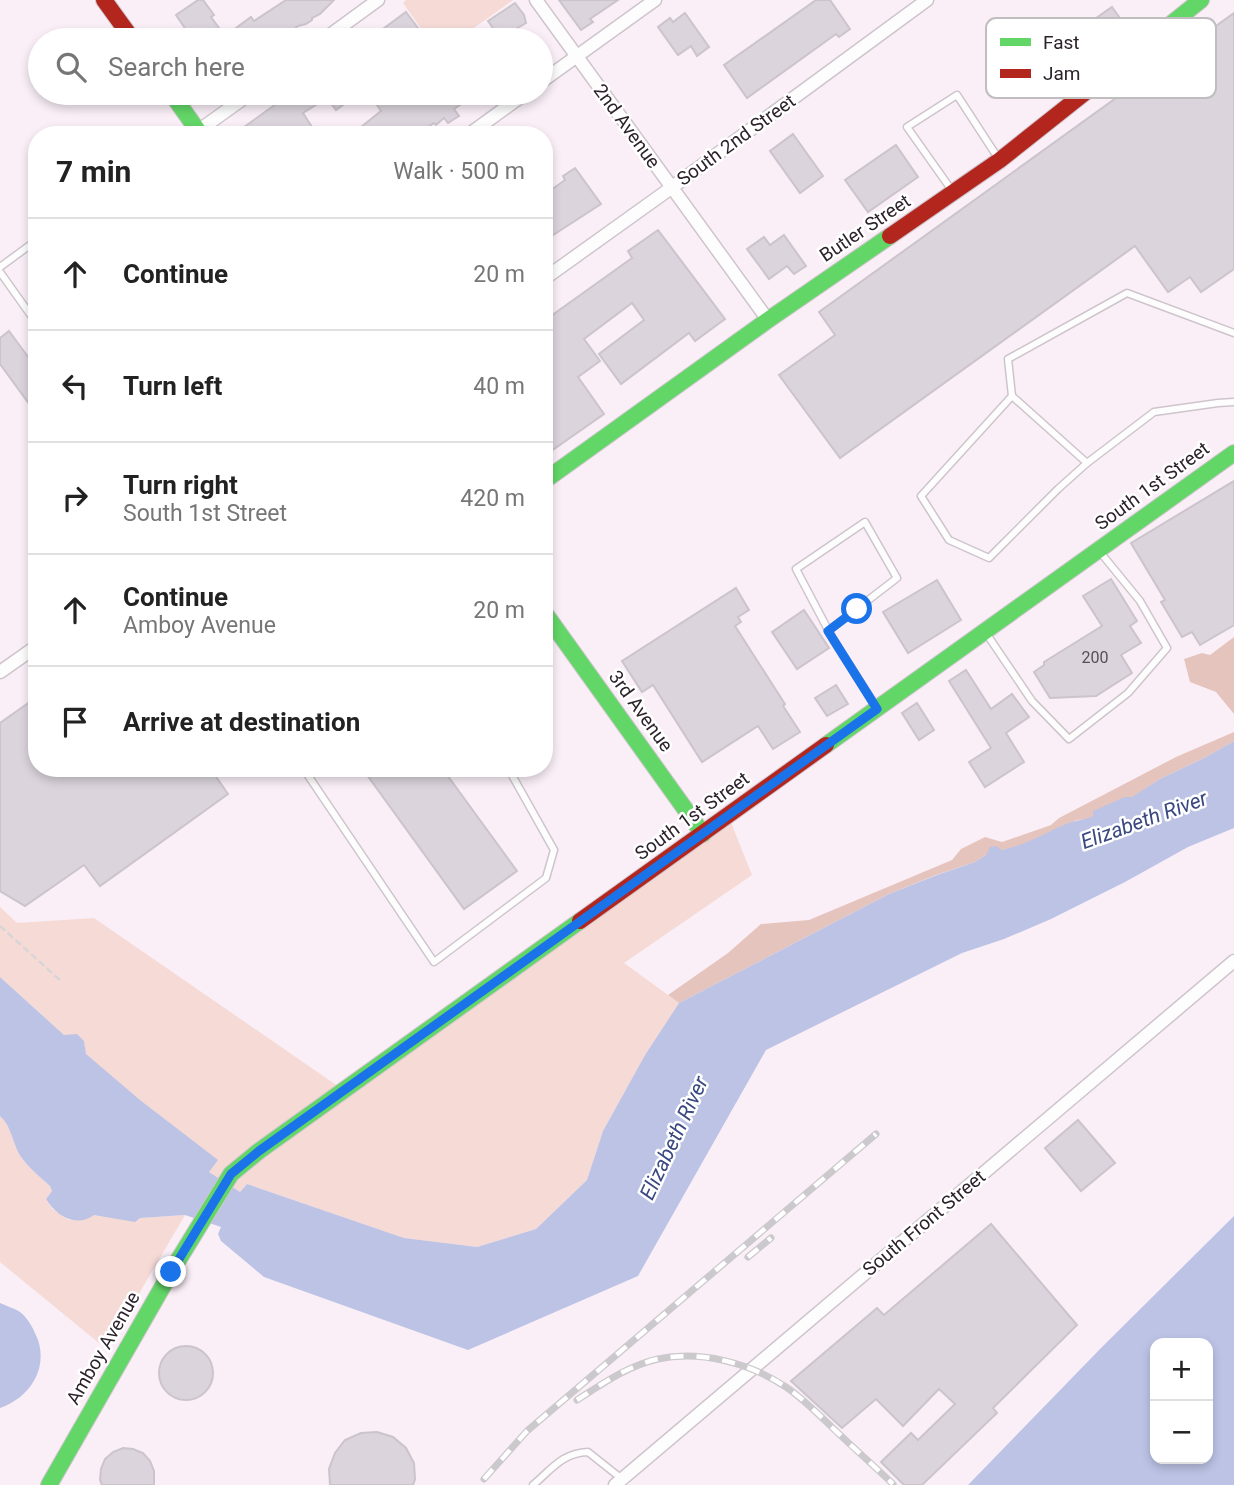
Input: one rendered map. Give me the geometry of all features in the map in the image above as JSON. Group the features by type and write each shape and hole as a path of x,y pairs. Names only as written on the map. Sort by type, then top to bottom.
{"street":[{"path":"104,0 124,28"},
{"path":"340,28 379,0"},
{"name":"2nd Avenue","path":"536,0 768,320"},
{"path":"553,73 654,0"},
{"name":"South 2nd Street","path":"553,273 928,0"},
{"name":"Butler Street","path":"1178,18 1201,0"},
{"name":"Butler Street","path":"553,475 768,320 1000,160 1078,98"},
{"path":"180,105 195,126"},
{"path":"204,126 234,105"},
{"path":"480,126 509,105"},
{"name":"South 1st Street","path":"196,1234 231,1174 259,1151 1234,453"},
{"name":"3rd Avenue","path":"553,628 703,834"},
{"path":"0,672 28,652"},
{"name":"South Front Street","path":"618,1482 1234,961"},
{"name":"Amboy Avenue","path":"49,1485 171,1272 196,1234"}],"lane":[{"path":"953,193 907,127 957,95 1000,160"},
{"path":"28,247 0,269 28,311"},
{"path":"1087,463 1012,396 1008,359 1127,293 1234,332"},
{"path":"1012,396 921,496 949,540 989,558 1087,463 1153,412 1234,402"},
{"path":"828,631 897,578 865,522 796,569 828,631 877,709"},
{"path":"985,632 1032,701 1069,739 1128,693 1167,648 1140,601 1099,550"},
{"path":"309,777 434,962 546,878 554,850 513,777"},
{"path":"533,1485 565,1457 577,1452 588,1452 599,1459 618,1482"}],"path":[{"path":"0,926 62,982"}],"shaded area":[{"path":"406,0 513,0 474,28 421,28 403,3"},
{"path":"1234,637 1234,714 1216,692 1190,682 1184,659 1202,653 1210,655"},
{"path":"1234,732 1234,741 1160,779 1132,798 1088,819 1077,820 1017,847 986,855 975,862 889,894 679,1003 668,995 728,953 761,924 809,920 952,860 961,849 985,837 1002,842 1051,825 1059,818 1176,757"},
{"path":"730,820 752,875 624,963 679,1003 645,1055 603,1131 587,1180 536,1229 477,1247 404,1238 247,1184 240,1192 209,1172 217,1160 85,1054 84,1041 64,1035 0,977 0,907 17,923 94,918 345,1091"},
{"path":"0,1116 7,1125 21,1157 50,1186 52,1191 46,1199 52,1209 69,1220 94,1215 140,1218 185,1215 109,1345 99,1343 0,1262"}],"water":[{"name":"Elizabeth River","path":"1234,741 1234,828 1188,847 1051,919 962,953 766,1050 638,1276 468,1350 264,1277 221,1241 218,1234 221,1227 185,1215 140,1218 135,1222 94,1215 87,1219 74,1220 61,1215 46,1199 52,1191 50,1186 21,1157 7,1125 0,1116 0,977 64,1035 77,1034 84,1041 86,1054 218,1160 209,1172 240,1192 247,1184 404,1238 477,1247 536,1229 587,1180 603,1131 645,1055 679,1003 889,894 975,862 986,855 990,847 997,846 1001,850 1010,848 1069,823 1093,816 1093,811 1125,797 1132,797 1160,779"},
{"path":"1234,1216 1234,1485 968,1485 1102,1347"},
{"path":"0,1303 18,1311 31,1325 40,1351 40,1362 34,1382 20,1397 0,1408"}],"building":[{"path":"198,0 203,0 219,28 185,28 176,15"},
{"path":"286,0 334,0 312,20 298,26 236,28 251,17 254,21"},
{"path":"559,0 618,0 590,19 593,22 581,30"},
{"path":"816,0 830,0 850,29 839,37 836,34 747,98 724,65"},
{"path":"515,3 524,15 526,23 517,28 493,28 488,21"},
{"path":"1112,7 1120,18 1096,18"},
{"path":"406,12 418,28 384,28"},
{"path":"685,13 709,47 697,56 691,46 678,55 658,27 670,18 673,22"},
{"path":"1234,13 1234,269 1201,292 1190,277 1168,292 1135,246 840,458 779,375 835,335 819,312 1116,98 1216,98 1216,26"},
{"path":"275,105 316,105 303,113 311,126 245,126"},
{"path":"377,105 460,105 454,109 459,116 448,123 444,118 436,125 434,123 430,126 362,126 381,111"},
{"path":"793,134 823,176 800,193 770,151"},
{"path":"896,145 918,177 868,212 845,180"},
{"path":"575,168 601,204 553,235 553,189 565,180 563,176"},
{"path":"658,230 725,319 695,341 689,333 621,384 599,354 644,320 632,303 584,339 600,361 578,377 604,414 553,450 553,315 632,258 628,251"},
{"path":"784,235 806,266 794,274 787,266 769,279 747,249 764,237 770,245"},
{"path":"9,331 28,357 28,402 0,364 0,338"},
{"path":"1234,481 1234,625 1200,645 1192,632 1182,637 1161,602 1165,600 1131,543"},
{"path":"1111,579 1137,621 1130,626 1141,643 1121,655 1132,673 1096,696 1050,698 1034,672 1044,665 1044,662 1102,626 1083,596"},
{"path":"937,580 961,620 908,653 883,612"},
{"path":"736,588 749,610 738,617 741,622 735,626 800,732 773,749 758,726 702,762 653,685 642,692 622,661"},
{"path":"804,610 829,648 797,669 772,632"},
{"path":"966,670 991,709 1012,694 1029,717 1006,733 1024,762 985,787 969,762 991,748 949,681"},
{"path":"836,685 848,704 827,716 815,698"},
{"path":"28,703 28,777 216,777 228,794 100,886 84,865 25,906 0,891 0,723"},
{"path":"917,703 934,730 919,740 902,713"},
{"path":"369,777 449,777 517,871 464,909"},
{"path":"1078,1120 1115,1163 1081,1191 1045,1148"},
{"path":"991,1224 1077,1325 993,1408 997,1413 922,1485 904,1485 881,1462 911,1433 918,1440 955,1404 939,1389 903,1426 876,1399 842,1428 791,1381 877,1308 884,1315"},
{"path":"186,1346 205,1354 213,1373 205,1392 186,1400 167,1392 159,1373 167,1354"},
{"path":"377,1432 393,1437 406,1448 414,1463 413,1485 330,1485 329,1469 335,1453 345,1440 361,1433"},
{"path":"123,1448 143,1453 150,1461 154,1471 154,1485 102,1485 101,1469 105,1459"}],"railway":[{"path":"484,1479 527,1431 876,1134"},
{"path":"748,1257 771,1238"},
{"path":"577,1400 625,1371 658,1359 691,1356 741,1365 793,1392 893,1484"}],"traffic: fast":[{"path":"1178,18 1201,0"},
{"path":"180,105 195,126"},
{"path":"553,475 890,236"},
{"path":"826,745 1234,453"},
{"path":"553,625 703,834"},
{"path":"49,1485 171,1272 231,1174 259,1151 580,921"}],"traffic: jam":[{"path":"104,0 124,28"},
{"path":"890,236 1000,160 1078,98"},
{"path":"580,921 826,745"}],"route":[{"path":"171,1272 231,1174 259,1151 877,709 828,631 857,609"}]}
